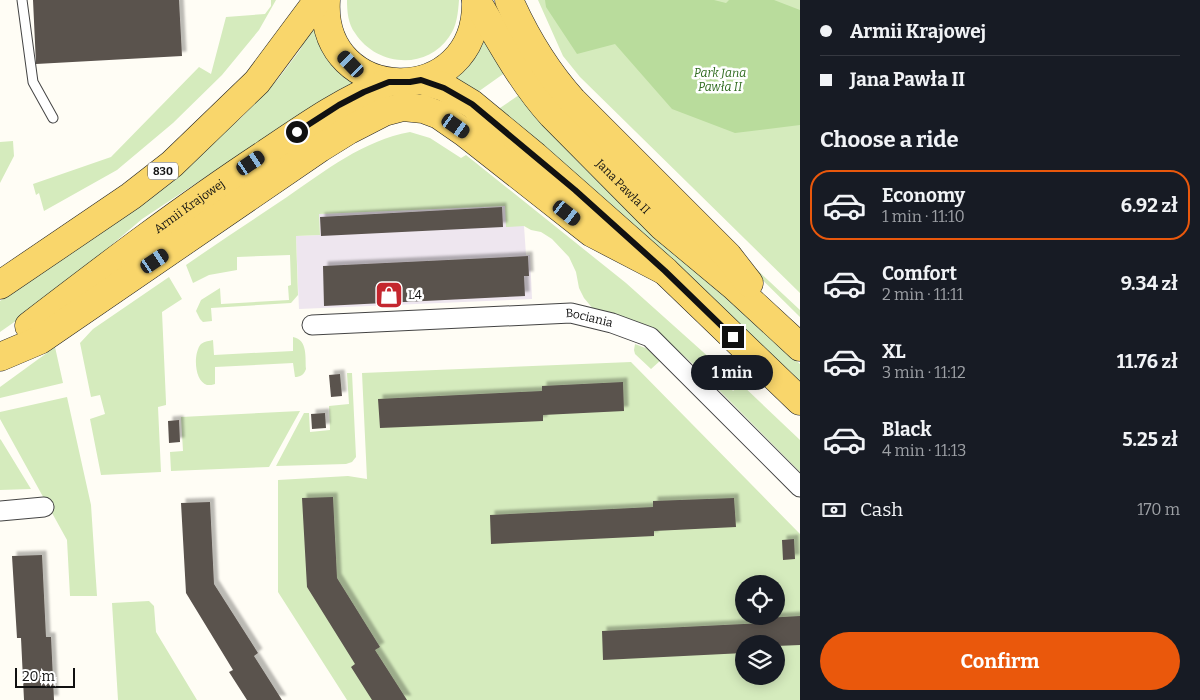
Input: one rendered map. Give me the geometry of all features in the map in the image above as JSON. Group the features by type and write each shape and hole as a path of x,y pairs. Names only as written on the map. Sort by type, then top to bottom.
{"main road":[{"name":"830","path":"0,285 131,196 172,164 257,82 318,0"},
{"path":"326,0 328,28 340,52 368,76 389,82 405,83 421,80 445,69 463,50 474,25 476,0"},
{"name":"Jana Pawła II","path":"476,0 517,70 552,115 662,226 734,286 795,342"},
{"path":"509,0 556,82 728,256 795,342"},
{"path":"421,80 444,88 472,104 575,190 665,271 800,401"},
{"name":"Armii Krajowej","path":"0,349 133,246 220,183 339,105 389,82"},
{"path":"0,357 40,340 320,148 384,112 403,107 423,109 439,115 465,133 592,233 665,271"}],"street":[{"name":"Bociania","path":"312,325 571,313 612,323 650,337 800,487"},
{"path":"0,511 44,507"}],"lane":[{"path":"22,0 33,82 53,118"}],"shaded area":[{"path":"505,206 524,226 526,255 530,255 532,299 299,309 296,236 320,235 319,214"}],"green space":[{"path":"271,0 276,0 259,30 222,75 173,123 117,170 44,211 39,193 36,195 33,184 111,157 199,67 211,74 226,17 265,14 271,6"},
{"path":"347,0 459,0 458,15 449,37 439,48 428,55 415,59 401,60 388,58 364,44 349,22"},
{"name":"Park Jana Pawła II","path":"538,0 800,0 800,293 580,77 563,56"},
{"name":"Park Jana Pawła II","path":"545,0 714,0 726,3 729,0 774,0 800,10 800,125 735,133 672,109 615,44 577,54 546,7"},
{"path":"316,17 359,80 257,143 142,219 53,295 0,332 0,301 134,208 241,118 278,79 300,50"},
{"path":"484,34 506,72 475,94 453,76"},
{"path":"519,95 800,364 800,384 497,110"},
{"path":"410,132 430,138 461,158 466,155 626,283 712,360 701,371 658,333 594,310 584,298 579,288 576,272 569,257 552,239 541,232 524,226 506,227 505,206 319,214 320,235 296,236 298,295 291,303 211,308 212,321 203,322 200,319 196,311 201,300 220,288 221,304 289,300 288,286 291,285 290,255 237,257 237,270 209,275 193,283 186,265 316,177 361,149 393,136"},
{"path":"13,141 14,156 0,183 0,142"},
{"path":"660,179 800,310 800,317"},
{"path":"169,277 182,299 162,312 166,405 158,407 161,472 101,475 90,419 105,414 100,395 91,397 80,343 93,329"},
{"path":"293,337 301,342 305,350 306,369 300,376 295,377 293,363 215,367 215,384 212,385 207,385 199,378 196,360 198,348 204,342 213,340 214,355 293,351"},
{"path":"635,344 648,349 661,360 651,369 635,354"},
{"path":"55,347 63,383 0,398 0,387"},
{"path":"631,362 800,534 800,700 347,700 278,592 278,480 348,476 367,479 362,373"},
{"path":"721,365 726,371 720,377 733,391 741,384 800,440 800,472 708,379"},
{"path":"347,373 352,373 356,457 352,462 346,464 276,466 304,413 309,413 310,432 330,430 329,406 349,404"},
{"path":"67,397 91,505 97,596 70,596 67,540 0,419 0,412"},
{"path":"300,411 269,467 171,471 170,452 183,451 181,417"},
{"path":"1,440 31,489 0,490"},
{"path":"149,601 154,606 156,632 197,700 118,700 112,603"}],"building":[{"path":"33,0 179,0 182,56 36,64"},
{"path":"502,207 503,227 321,236 320,217"},
{"path":"528,256 529,276 524,276 525,296 324,306 323,266"},
{"path":"340,374 342,396 331,397 329,375"},
{"path":"623,382 624,411 543,415 543,421 380,428 378,399 542,391 542,386"},
{"path":"325,413 326,428 312,429 311,414"},
{"path":"179,420 180,442 169,443 168,421"},
{"path":"333,497 337,578 380,647 375,650 407,700 372,700 351,667 355,664 307,587 302,498"},
{"path":"734,498 736,527 654,531 654,536 491,544 490,515 653,507 653,501"},
{"path":"210,502 214,584 258,653 254,656 282,700 247,700 229,672 233,670 186,593 181,503"},
{"path":"794,539 795,559 783,560 782,540"},
{"path":"42,555 46,637 51,637 54,700 24,700 21,638 17,638 12,556"},
{"path":"800,616 800,645 785,646 785,635 735,635 735,653 603,660 602,631 735,624 785,625 785,617"}],"place":[{"name":"L4","path":"389,295"}],"route":[{"path":"297,132 339,105 389,82 400,83 421,80 444,88 472,104 536,156 621,230 733,337"}]}
